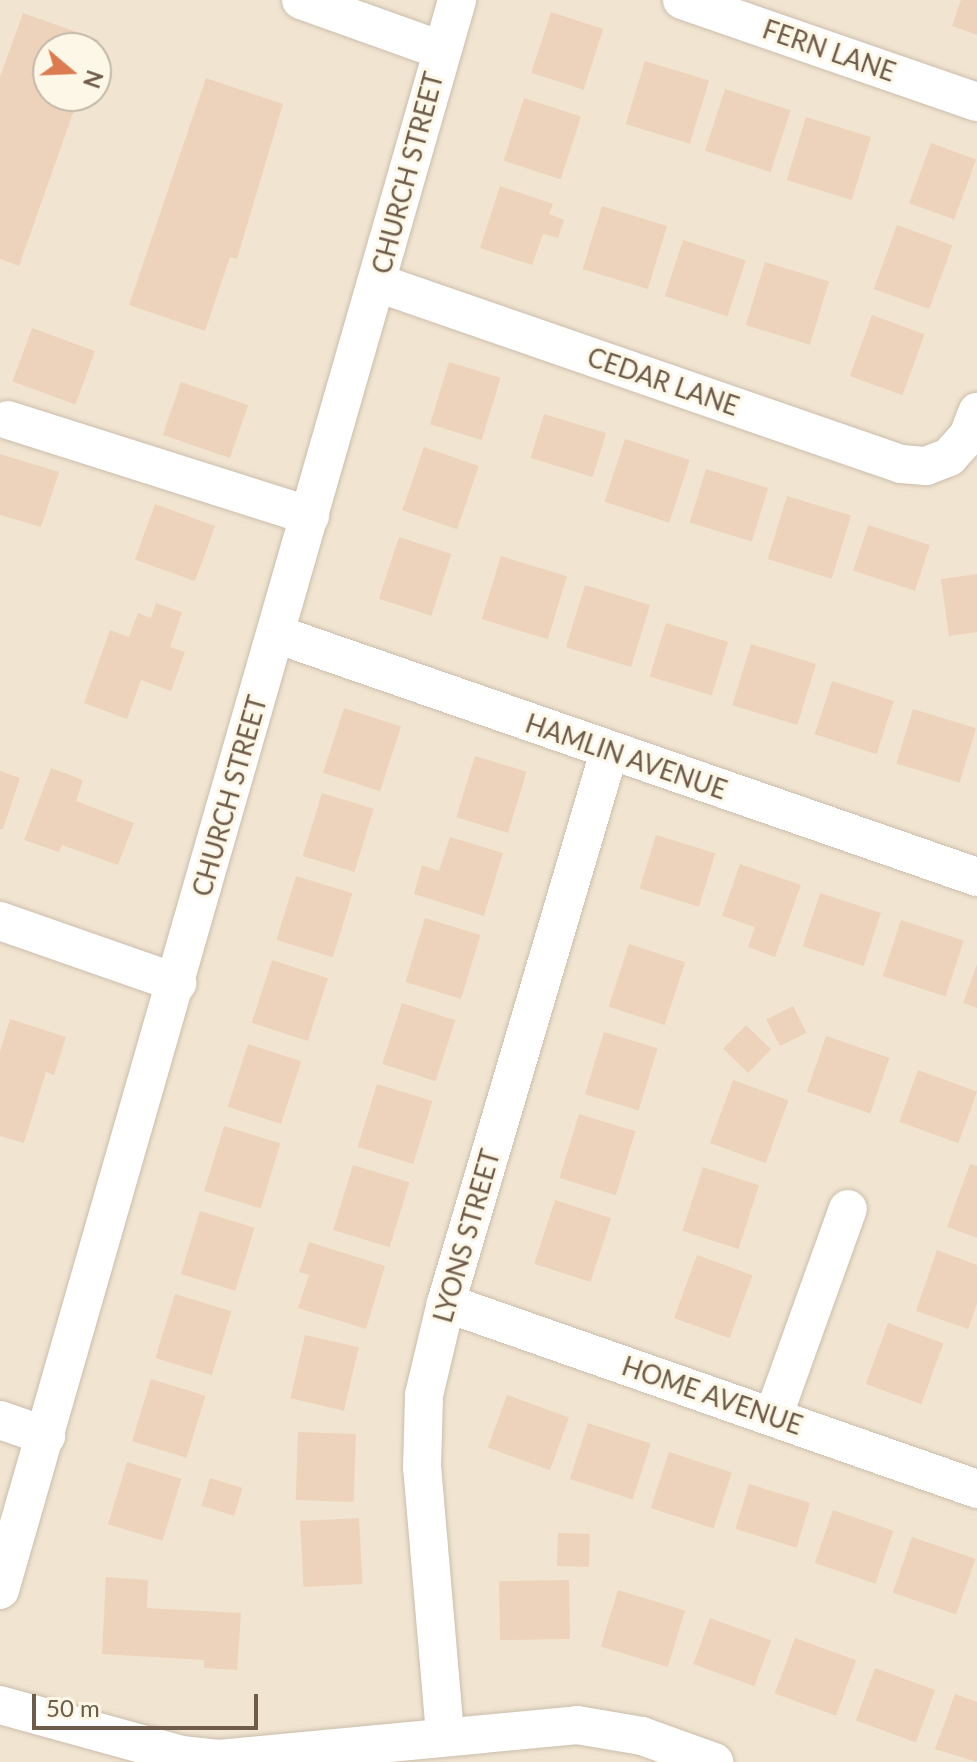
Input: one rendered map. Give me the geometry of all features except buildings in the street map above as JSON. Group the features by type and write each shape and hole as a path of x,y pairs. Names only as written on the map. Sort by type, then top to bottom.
{"street":[{"path":"301,0 441,50"},
{"name":"CHURCH STREET","path":"0,1590 177,983 457,0"},
{"name":"FERN LANE","path":"682,0 977,102"},
{"name":"CEDAR LANE","path":"378,283 901,464 926,466 949,457 968,436 977,412"},
{"path":"8,420 310,516"},
{"name":"HAMLIN AVENUE","path":"276,634 609,752 977,877"},
{"name":"LYONS STREET","path":"445,1734 422,1468 424,1395 446,1303 609,752"},
{"path":"0,921 177,983"},
{"path":"773,1417 848,1209"},
{"name":"HOME AVENUE","path":"446,1303 977,1489"},
{"path":"0,1420 46,1436"},
{"path":"0,1705 181,1755 219,1759 445,1734 577,1725 642,1736 714,1762"}],"shaded area":[{"path":"0,0 977,0 977,1762 0,1762"}]}
